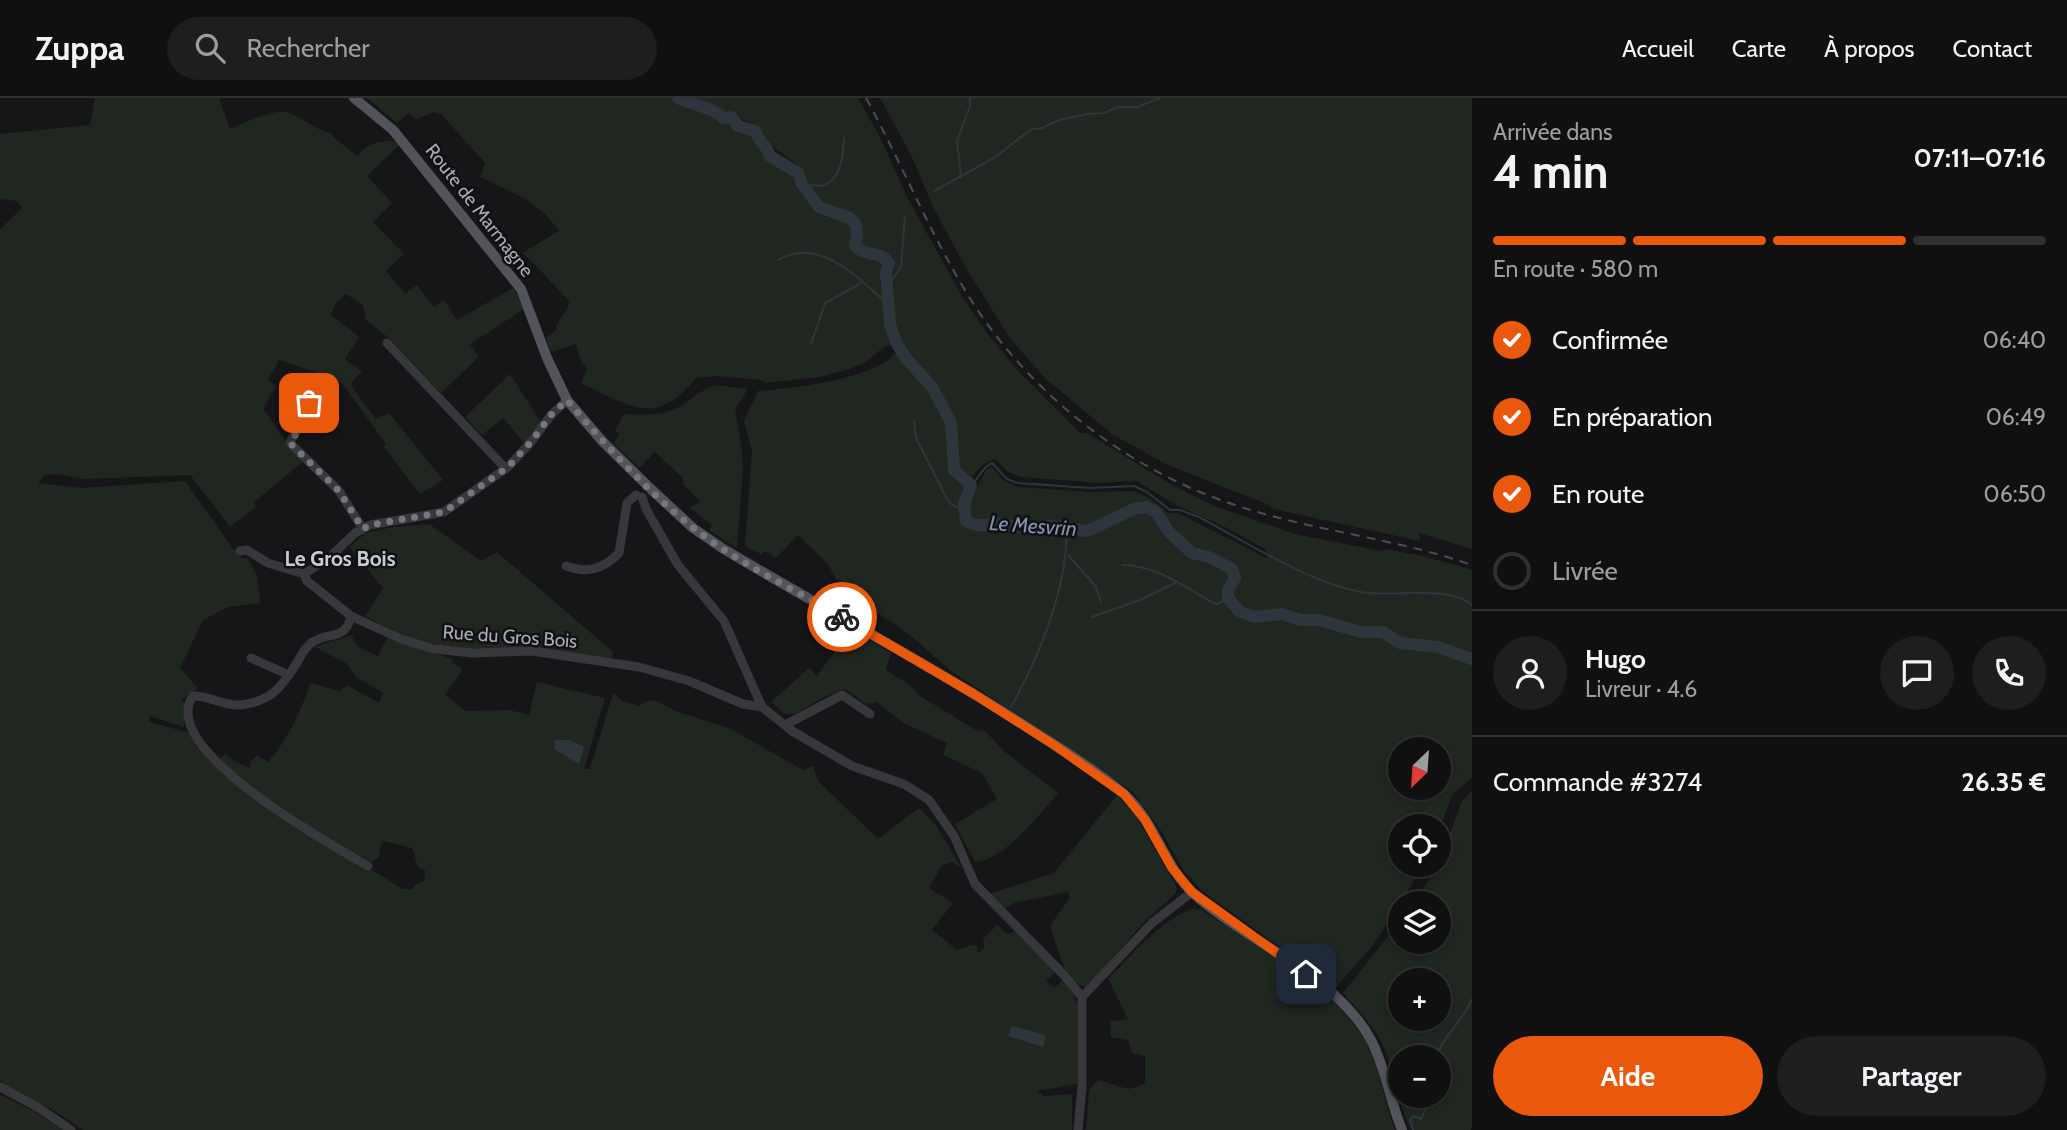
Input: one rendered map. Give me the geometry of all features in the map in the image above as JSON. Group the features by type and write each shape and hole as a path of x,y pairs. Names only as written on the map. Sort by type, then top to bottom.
{"main road":[{"name":"Route de Marmagne","path":"354,98 393,130 522,289 547,358 567,400 603,442 652,490 708,538 974,694 1124,794 1145,820 1172,868 1192,892 1326,988 1357,1018 1383,1067 1402,1130"}],"street":[{"path":"387,343 506,469"},
{"path":"291,388 309,403 311,411 308,422 290,443 339,491 363,529"},
{"path":"240,551 247,550 268,563 304,574 330,557 355,533 370,525 444,512 506,469 567,400"},
{"path":"639,477 635,486 639,496 678,565 724,621 762,707 785,725 852,766 904,784 929,800 954,836 975,884 1062,973 1082,998 1082,1087 1078,1130"},
{"path":"566,566 578,570 601,568 619,553 627,503 652,490"},
{"name":"Rue du Gros Bois","path":"304,574 307,581 351,616 401,639 434,649 473,653 532,651 639,667 689,681 743,704 762,707"},
{"path":"344,631 349,626 351,616"},
{"path":"368,866 314,835 257,797 200,745 190,726 189,702 193,696 203,696 228,704 252,702 272,694 289,675 307,646 316,640 371,625"},
{"path":"251,658 289,675"},
{"path":"785,725 842,695 870,715"},
{"path":"1082,998 1152,923 1192,892"},
{"path":"0,1087 39,1108 71,1130"}],"shaded area":[{"path":"95,98 219,98 230,129 269,114 290,113 331,133 357,156 373,144 395,141 399,145 367,176 392,203 373,222 404,254 386,271 405,294 417,285 434,307 444,300 457,320 513,288 524,309 470,344 479,357 441,393 390,339 366,320 363,305 346,294 335,304 331,315 359,337 345,359 362,371 351,383 354,390 376,419 389,413 443,480 420,494 384,447 386,444 342,383 279,360 268,380 276,386 263,409 303,462 254,502 256,507 230,527 190,475 84,479 56,474 45,475 38,483 81,488 185,481 239,557 248,559 257,575 260,603 228,607 203,620 180,668 198,688 181,700 185,702 184,727 149,716 149,722 187,732 189,730 197,747 255,799 403,889 412,889 424,881 425,870 418,867 412,848 383,841 379,857 372,862 292,817 220,759 225,754 250,768 251,761 257,755 268,762 293,725 310,683 339,691 347,685 379,703 383,693 356,677 346,663 315,647 351,635 358,647 378,656 387,638 453,659 452,663 463,669 445,695 466,711 509,710 529,715 537,682 605,698 584,769 590,769 613,693 623,701 639,706 655,700 675,711 729,728 803,770 813,766 818,781 878,839 919,808 936,825 961,867 951,862 942,865 929,888 953,903 932,930 957,950 974,944 978,948 977,953 984,948 983,939 997,925 1007,934 1015,931 1055,972 1046,981 1054,988 1062,981 1073,993 1077,1006 1077,1084 1037,1091 1044,1096 1072,1094 1072,1130 83,1130 50,1108 11,1090 0,1081 0,229 22,208 17,201 0,199 0,134 90,125"},
{"path":"367,98 858,98 880,137 907,197 963,298 1019,372 1080,433 1087,433 1172,485 1214,506 1295,534 1423,556 1472,570 1472,778 1451,798 1451,737 1388,737 1388,800 1450,800 1445,814 1388,814 1388,877 1416,877 1408,891 1388,891 1388,922 1374,944 1336,987 1202,891 1184,871 1161,831 1133,792 951,671 910,635 863,603 836,579 828,564 798,535 776,558 765,551 761,554 745,544 752,451 744,421 758,391 838,380 860,373 879,366 893,356 902,344 885,346 864,363 820,377 765,383 760,380 716,376 696,378 682,394 655,408 628,405 614,399 581,383 587,369 580,360 576,344 551,352 546,338 557,330 556,325 568,308 569,301 522,253 559,231 543,212 524,198 480,177 485,163 441,114 434,112 416,119 409,113 397,123","holes":["734,116 755,125 764,140 795,163 804,174 812,193 830,209 825,217 814,207 785,167 771,161 752,139 749,131 736,129 731,122","995,459 1008,472 1020,477 1101,483 1136,481 1178,506 1267,550 1267,558 1178,513 1168,513 1151,499 1134,491 1090,492 1018,487 1003,480 992,467 987,469 976,489 972,476 985,463"]},
{"path":"880,98 1472,98 1472,549 1419,533 1420,541 1273,509 1267,504 1168,465 1113,435 1046,379 1011,340 966,268"},
{"path":"510,374 541,422 525,444 503,418 482,435 465,417"},
{"path":"715,385 748,389 735,409 743,470 737,548 709,530 712,525 690,508 700,502 683,484 683,478 655,452 639,468 614,444 619,434 615,430 624,414 667,412"},
{"path":"429,524 481,561 497,552 613,652 612,659 532,648 458,648 435,644 406,637 365,616 383,588 349,547 366,533 393,527"},
{"path":"851,629 891,653 886,670 910,685 920,696 976,730 985,731 1004,751 1058,793 1020,835 997,854 975,862 955,824 997,799 982,773 943,755 947,743 903,723 877,702 866,704 845,689 824,697 795,714 785,714 771,702 809,668 817,676"},
{"path":"569,740 584,747 579,764 554,749 555,741"},
{"path":"1472,791 1472,1125 1471,1130 1412,1130 1402,1108 1451,1108 1451,1045 1388,1045 1388,1058 1381,1041 1368,1022 1343,993 1388,936 1388,954 1451,954 1451,891 1421,891 1431,877 1451,877 1451,831 1462,801"},
{"path":"1117,795 1136,816 1176,886 1176,893 1144,922 1087,987 1072,979 1067,971 1050,926 1070,897 1068,892 1014,903 1004,909 989,894 1054,873"},
{"path":"1191,909 1202,910 1269,953 1336,1004 1367,1044 1395,1130 1086,1130 1089,1090 1098,1080 1128,1089 1141,1086 1145,1082 1145,1056 1132,1053 1128,1040 1111,1037 1110,1021 1128,1019 1108,979 1156,931"},
{"path":"1011,1026 1046,1035 1043,1047 1008,1036"},
{"path":"0,1095 32,1110 63,1130 0,1130"}],"waterway":[{"name":"Le Mesvrin","path":"678,98 708,109 723,118 731,117 738,126 755,131 770,156 798,173 802,184 819,207 850,218 856,225 855,245 859,249 885,258 889,263 886,273 890,325 905,357 932,387 951,423 954,470 971,485 964,504 966,521 976,525 994,523 1031,529 1049,526 1087,531 1134,509 1147,507 1156,512 1169,532 1192,553 1209,557 1232,569 1235,578 1228,590 1228,598 1239,611 1254,617 1282,614 1300,620 1319,620 1361,632 1383,632 1400,643 1438,647 1472,659"},
{"path":"961,177 957,141 970,106 970,98"},
{"path":"934,191 994,158 1030,130 1059,120 1104,113 1118,107 1137,107 1160,98"},
{"path":"802,184 823,186 834,178 840,166 844,138"},
{"path":"887,287 901,267 905,216"},
{"path":"778,260 794,254 809,253 824,257 852,273 889,305"},
{"path":"811,344 825,303 863,282"},
{"path":"914,421 916,438 946,497 952,505 964,510"},
{"path":"971,485 992,463 1007,479 1018,483 1089,488 1134,486 1147,492 1170,510 1180,510 1199,517 1320,580 1361,592 1449,595 1472,605"},
{"path":"1011,707 1050,622 1062,576 1067,530"},
{"path":"1068,555 1096,587 1101,602"},
{"path":"1122,565 1158,573 1213,603 1218,604 1228,598"},
{"path":"1092,617 1140,600 1175,583"},
{"path":"1442,1045 1472,999"},
{"path":"1413,1130 1410,1120 1413,1116 1421,1119 1426,1108"}],"railway":[{"path":"866,98 966,292 990,328 1018,362 1082,422 1117,448 1194,490 1264,514 1413,548 1472,565"}],"way so far":[{"path":"309,403 311,411 308,422 290,443 339,491 363,529 370,525 444,512 508,467 567,400 603,442 693,528 740,559 842,617"}],"district":[{"name":"Le Gros Bois","path":"340,559"}],"route":[{"path":"842,617 974,694 1124,794 1145,820 1180,880 1192,892 1306,974"}]}
